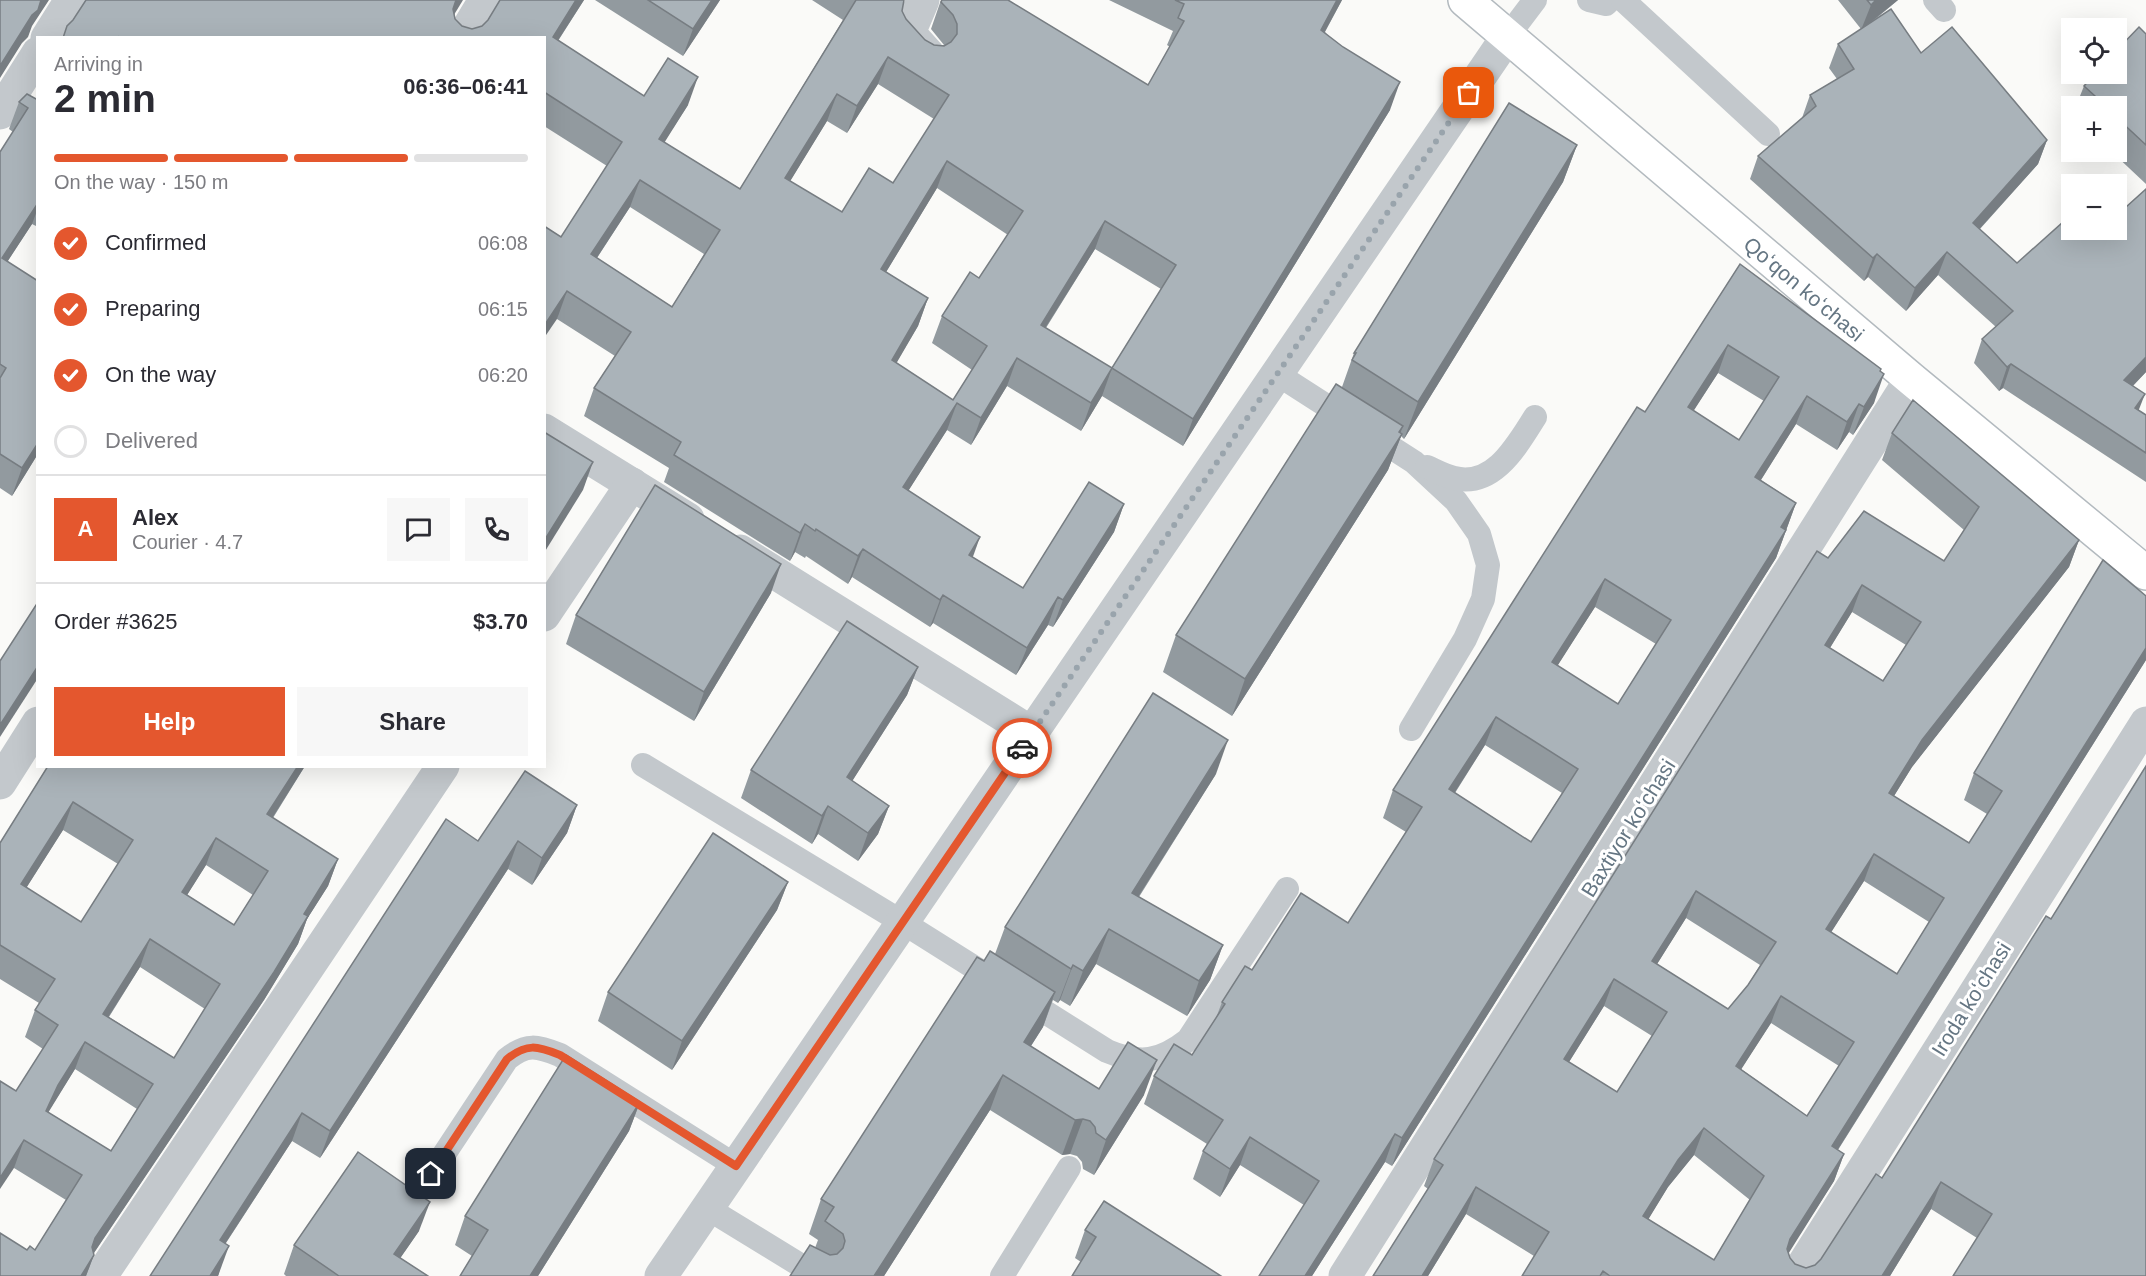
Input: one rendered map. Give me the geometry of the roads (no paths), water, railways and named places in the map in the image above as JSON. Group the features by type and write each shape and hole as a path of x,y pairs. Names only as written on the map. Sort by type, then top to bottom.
{"main road":[{"name":"Qoʻqon koʻchasi","path":"1465,0 1911,379 2146,573"}],"street":[{"path":"48,36 70,0"},
{"path":"463,36 485,0"},
{"path":"923,0 910,34 929,55"},
{"path":"661,1276 1507,37"},
{"path":"16,107 36,58"},
{"name":"Baxtiyor koʻchasi","path":"1345,1276 1911,379"},
{"path":"546,431 1032,733"},
{"path":"546,612 632,484"},
{"name":"Iroda koʻchasi","path":"1796,1276 2146,723"},
{"path":"0,783 36,726"},
{"path":"100,1276 441,768"}],"lane":[{"path":"1507,37 1535,0"},
{"path":"1589,0 1606,4 1610,0"},
{"path":"1623,0 1768,134"},
{"path":"1277,374 1414,462 1456,501 1479,534 1488,565 1484,599 1465,639 1411,729"},
{"path":"1414,462 1455,478 1475,478 1500,466 1514,450 1535,417"},
{"path":"644,765 902,922 1107,1051 1119,1056 1156,1059 1172,1053 1188,1040 1287,889"},
{"path":"431,1174 507,1059 518,1050 528,1047 560,1055 736,1166"},
{"path":"1002,1276 1069,1168"},
{"path":"707,1208 818,1276"}]}
